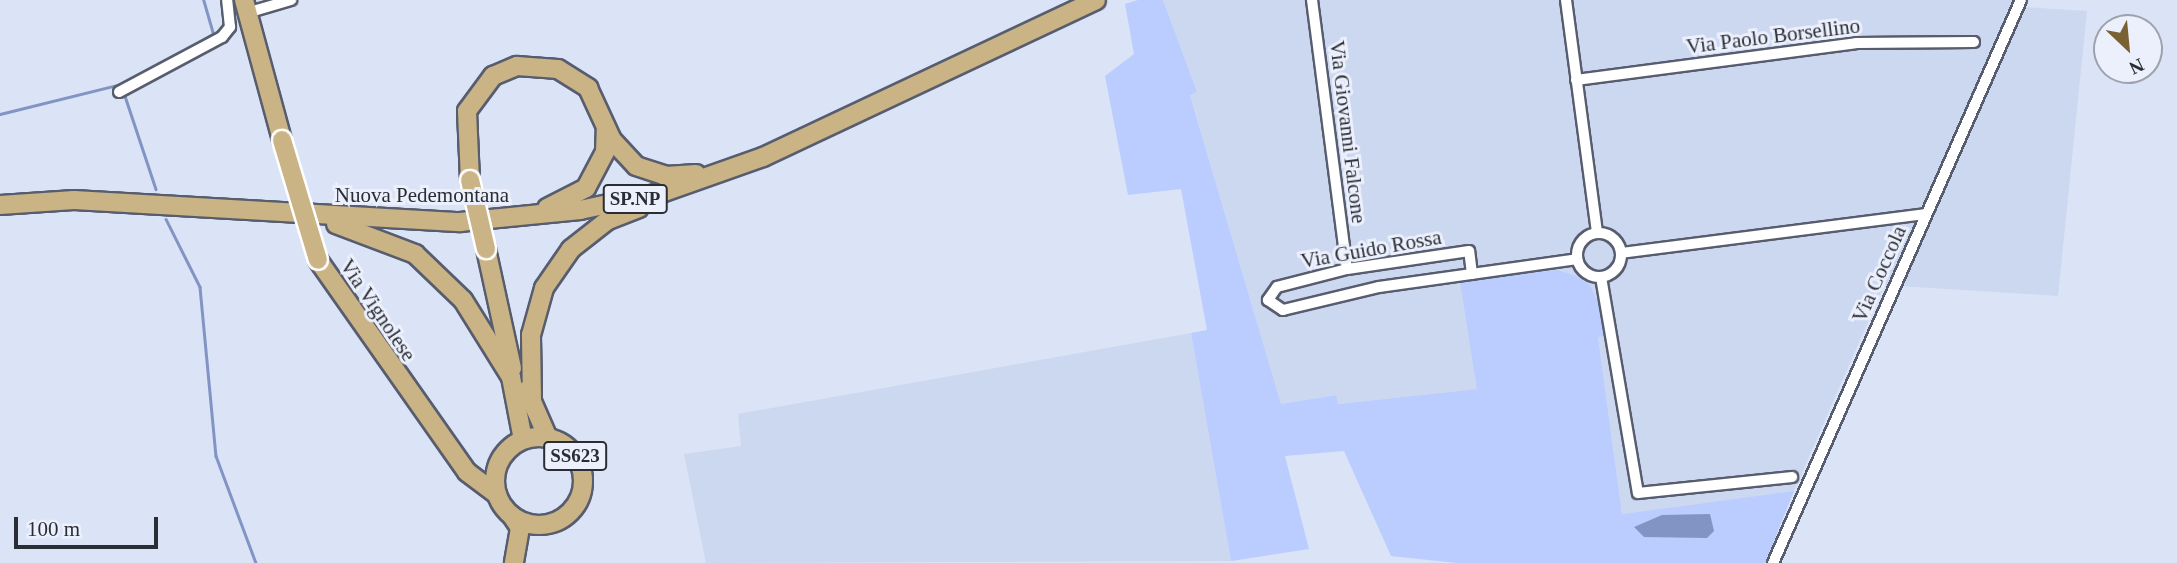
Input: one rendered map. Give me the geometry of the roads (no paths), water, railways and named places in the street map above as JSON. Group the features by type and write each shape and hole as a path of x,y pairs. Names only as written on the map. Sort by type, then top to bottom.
{"main road":[{"name":"Nuova Pedemontana","path":"0,205 74,200 313,217 502,221 653,195 763,157 1096,0"},
{"name":"Via Vignolese","path":"247,6 282,140 318,260 455,455 497,495 520,528 514,563"},
{"path":"526,401 506,342 470,180 467,111 493,76 517,66 541,65 575,78 588,88 606,125 636,166 685,177 904,92"},
{"path":"502,221 586,188 606,152 606,125"},
{"path":"523,440 536,312 571,248 608,220 723,180 763,157"},
{"path":"313,217 389,241 441,275 488,338 548,438"},
{"name":"SS623","path":"502,458 523,440 548,438 570,449 583,482 572,510 544,525 520,563"},
{"path":"455,455 484,467 502,458"},
{"path":"497,495 502,458"},
{"path":"512,516 544,525"}],"street":[{"path":"123,92 222,37 230,27 228,0"},
{"path":"247,6 291,0"},
{"name":"Via Giovanni Falcone","path":"1312,0 1347,269"},
{"path":"1566,0 1597,233"},
{"name":"Via Coccola","path":"1773,563 2021,0"},
{"name":"Via Paolo Borsellino","path":"1576,80 1856,43 1974,42"},
{"path":"1621,253 1926,214"},
{"path":"1597,233 1615,240 1621,253 1616,270 1601,278 1585,273 1577,259 1581,242 1597,233"},
{"name":"Via Guido Rossa","path":"1472,274 1469,251 1347,269 1277,287 1268,296 1270,305 1283,310 1365,289 1472,274 1577,259"},
{"path":"1601,278 1640,496 1792,477"}],"waterway":[{"path":"122,87 213,34 203,0"},
{"path":"0,114 121,84"},
{"path":"125,96 156,189"},
{"path":"166,219 200,287 216,456 256,563"}]}
